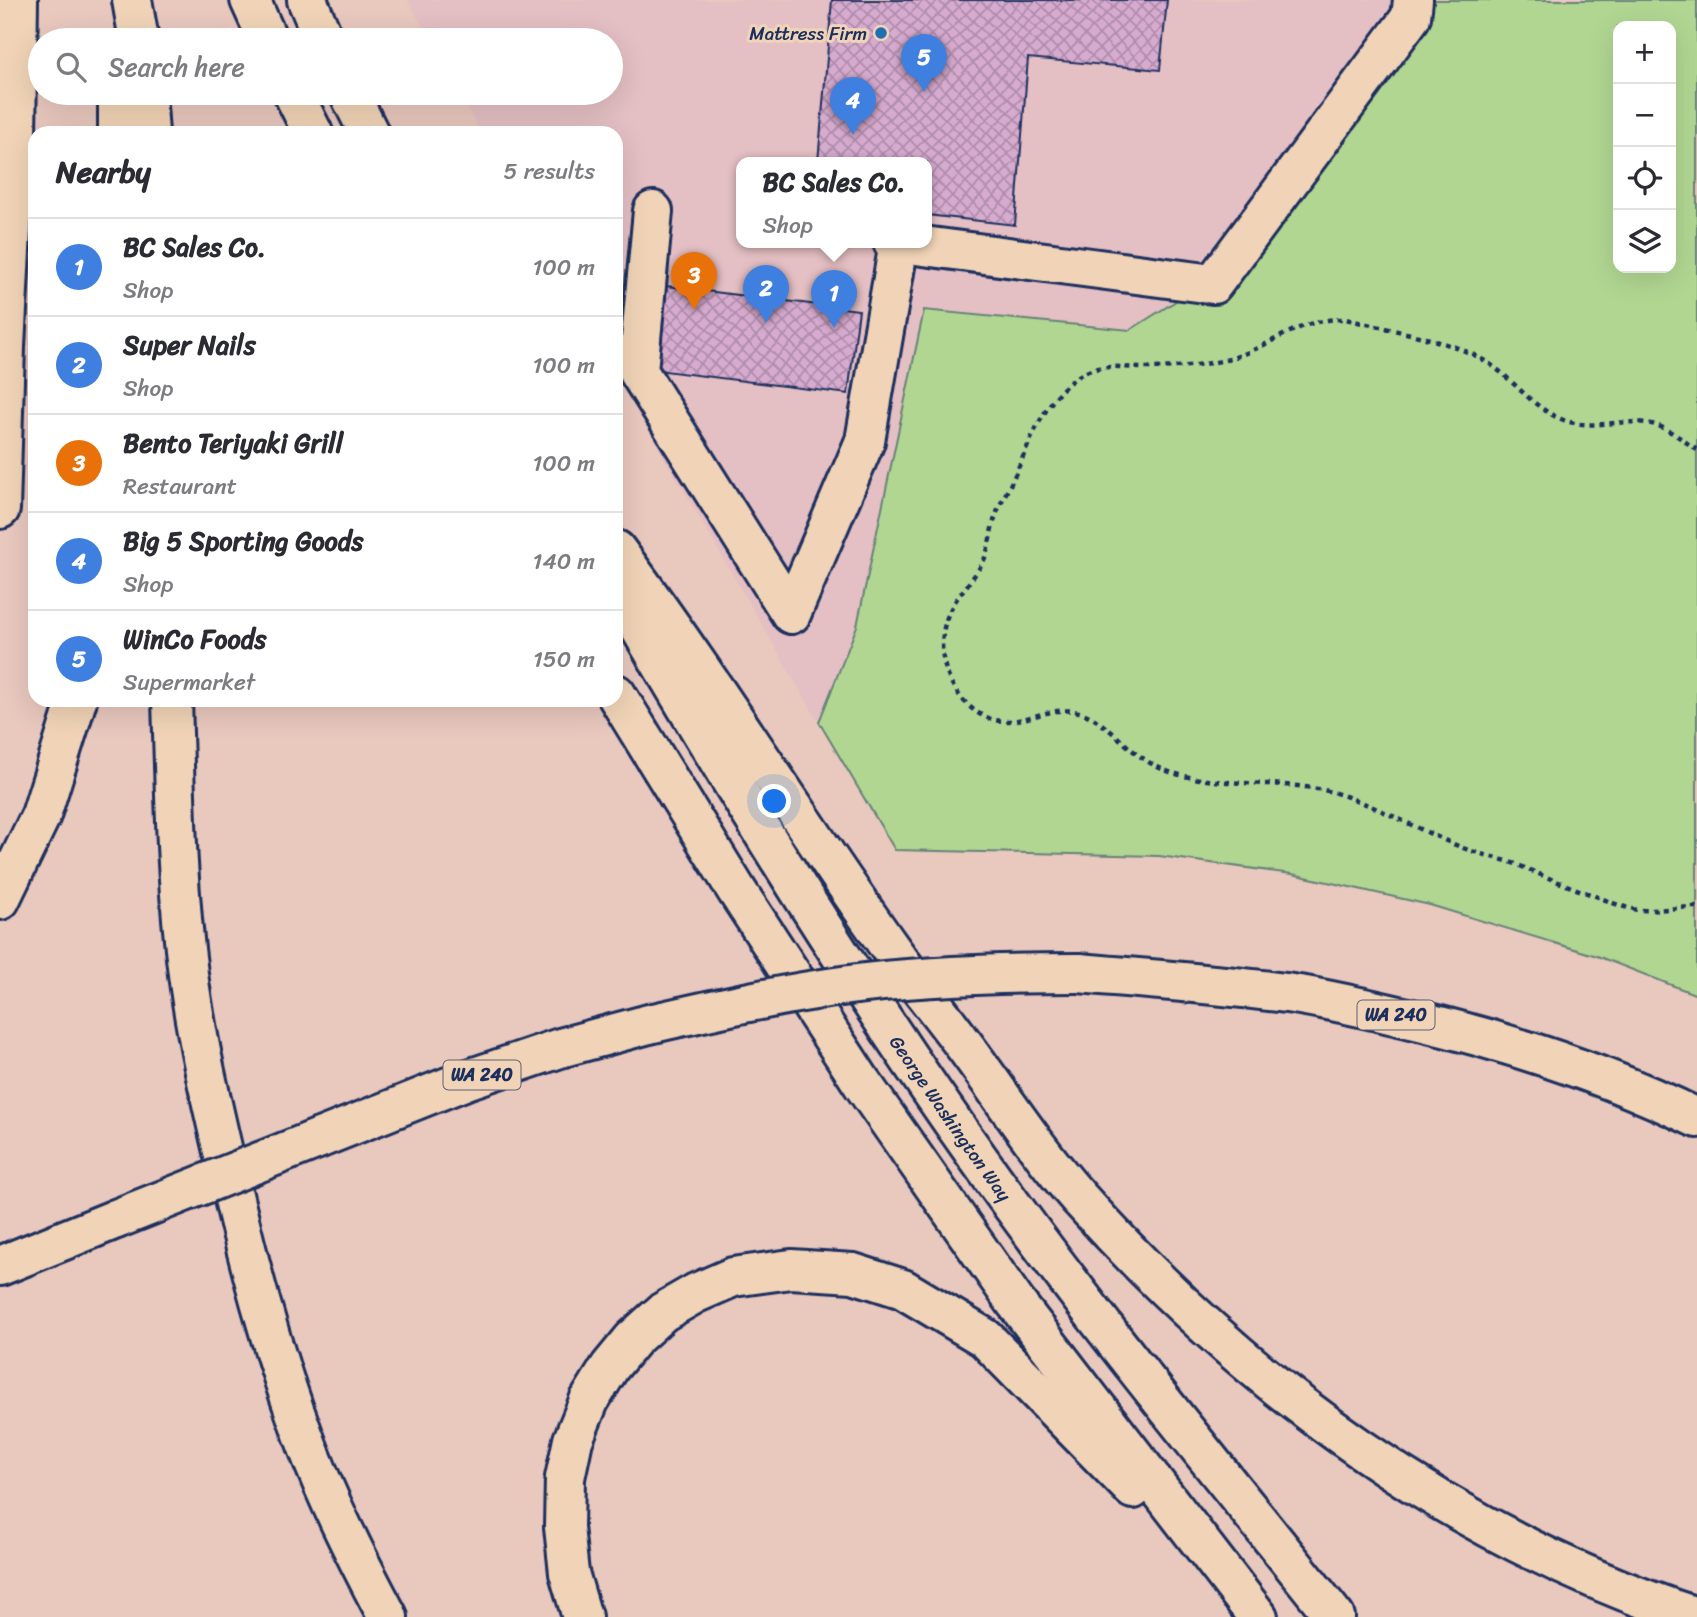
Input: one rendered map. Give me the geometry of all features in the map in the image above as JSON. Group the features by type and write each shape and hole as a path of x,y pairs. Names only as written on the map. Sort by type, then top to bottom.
{"main road":[{"path":"117,0 118,28"},
{"path":"132,0 137,28"},
{"path":"250,0 263,28"},
{"path":"307,0 319,28"},
{"path":"932,247 1213,284 1410,17 1413,0"},
{"path":"0,509 2,348 16,135 12,11"},
{"path":"118,105 118,126"},
{"path":"147,105 148,126"},
{"path":"299,105 310,126"},
{"path":"355,105 366,126"},
{"path":"653,211 638,371 791,614 865,441 898,248"},
{"path":"623,559 668,620 891,949 964,1044 1014,1116 1077,1195 1162,1284 1235,1352 1330,1429 1419,1489 1484,1527 1587,1576 1696,1617"},
{"name":"George Washington Way","path":"623,599 699,730 833,945 978,1158 1109,1334 1335,1617"},
{"path":"623,705 730,880 870,1094 1016,1303 1256,1614"},
{"path":"0,900 41,815 76,707"},
{"path":"172,707 179,882 188,975 204,1064 239,1222 264,1315 307,1445 353,1551 388,1617"},
{"name":"WA 240","path":"0,1266 466,1080 560,1048 649,1024 758,1000 850,985 1001,973 1079,973 1288,993 1475,1034 1668,1104 1697,1118"},
{"path":"582,1617 569,1573 564,1527 565,1478 573,1440 589,1401 610,1367 634,1339 663,1312 696,1293 733,1277 791,1269 853,1273 903,1289 985,1338 1256,1614"}],"path":[{"path":"1697,450 1673,433 1647,423 1590,426 1561,420 1538,405 1502,372 1472,353 1346,319 1312,322 1227,360 1172,367 1109,365 1095,368 1066,384 1042,417 996,513 985,558 953,601 947,616 942,649 944,665 958,694 983,716 999,722 1012,723 1066,710 1082,713 1095,720 1139,756 1162,769 1186,777 1325,790 1463,848 1507,860 1539,876 1623,906 1639,910 1697,907"}],"shaded area":[{"path":"408,0 1413,0 1217,275 1130,330 924,310 857,626 819,722 623,387 623,126 477,126 466,105 623,105 623,28 424,28"}],"green space":[{"path":"1413,0 1697,0 1697,995 1597,956 1430,905 1292,874 1159,856 895,850 819,722 857,626 924,310 1130,330 1217,275"}],"building":[{"path":"832,0 1167,0 1160,70 1028,58 1015,225 932,216 932,157 818,157"},
{"path":"666,286 859,310 848,394 656,370"}],"place":[{"name":"Mattress Firm","path":"881,33"},
{"name":"WinCo Foods","path":"924,92"},
{"name":"Big 5 Sporting Goods","path":"853,135"},
{"name":"Bento Teriyaki Grill","path":"694,310"},
{"name":"Super Nails","path":"766,323"},
{"name":"BC Sales Co.","path":"834,328"}]}
